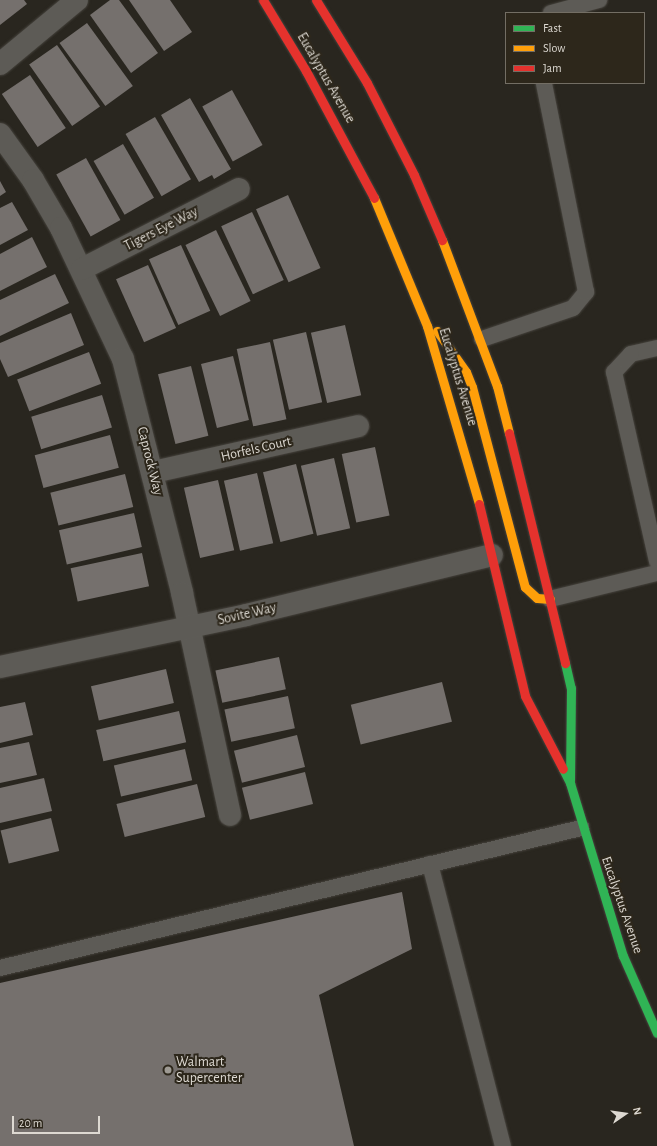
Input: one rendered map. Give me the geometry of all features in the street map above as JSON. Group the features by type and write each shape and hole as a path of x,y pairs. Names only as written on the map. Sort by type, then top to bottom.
{"main road":[{"name":"Eucalyptus Avenue","path":"263,0 306,71 369,186 439,358 492,555 525,696 570,783 581,828 623,956 657,1033"},
{"name":"Eucalyptus Avenue","path":"316,0 392,128 450,256 482,339 511,436 571,688 570,783"},
{"path":"417,302 466,372 472,387 525,586 537,598 550,599"}],"street":[{"path":"0,64 77,0"},
{"name":"Caprock Way","path":"0,134 33,180 82,269 123,359 153,472 230,815"},
{"name":"Tigers Eye Way","path":"82,269 239,189"},
{"name":"Horfels Court","path":"153,472 358,426"},
{"name":"Sovite Way","path":"0,668 492,555"}],"lane":[{"path":"555,12 598,0"},
{"path":"482,339 573,308 586,292 544,84"},
{"path":"657,348 631,354 614,372 657,561"},
{"path":"550,599 657,573"},
{"path":"0,968 581,828"},
{"path":"430,864 503,1146"}],"building":[{"path":"0,0 24,0 27,4 0,25"},
{"path":"110,0 119,0 158,53 131,73 90,15"},
{"path":"129,0 170,0 192,32 164,51"},
{"path":"87,23 133,86 105,106 59,43"},
{"path":"57,45 100,106 72,126 29,65"},
{"path":"30,75 66,128 38,147 2,94"},
{"path":"232,90 263,145 233,162 202,106"},
{"path":"190,98 231,169 214,179 212,175 199,182 161,115"},
{"path":"155,117 191,179 162,196 126,134"},
{"path":"123,144 154,198 125,215 94,161"},
{"path":"86,158 120,220 91,237 56,174"},
{"path":"0,181 6,192 0,196"},
{"path":"288,195 321,268 289,282 256,209"},
{"path":"12,202 28,230 0,245 0,208"},
{"path":"252,212 284,280 253,294 221,226"},
{"path":"216,230 251,301 220,316 185,245"},
{"path":"32,237 47,267 0,291 0,254"},
{"path":"181,245 210,311 178,325 149,259"},
{"path":"148,265 176,328 144,342 116,279"},
{"path":"55,274 69,303 0,336 0,300"},
{"path":"71,313 84,345 8,377 0,359 0,343"},
{"path":"345,325 361,395 327,403 311,333"},
{"path":"306,332 322,402 289,410 273,340"},
{"path":"270,342 286,419 253,426 237,349"},
{"path":"89,352 101,384 29,411 17,380"},
{"path":"233,356 249,420 217,428 201,364"},
{"path":"191,366 208,436 175,444 158,374"},
{"path":"102,395 112,428 41,449 31,417"},
{"path":"110,435 119,468 43,488 35,455"},
{"path":"375,447 390,515 356,523 342,454"},
{"path":"334,458 350,528 317,536 301,466"},
{"path":"296,464 313,534 280,542 263,472"},
{"path":"257,473 273,543 240,551 224,481"},
{"path":"125,474 133,507 59,526 50,493"},
{"path":"218,480 234,550 200,558 184,488"},
{"path":"134,513 142,547 67,564 59,530"},
{"path":"142,553 149,586 78,601 71,568"},
{"path":"279,657 286,689 222,703 215,671"},
{"path":"166,669 174,703 99,720 91,686"},
{"path":"442,682 452,722 361,745 351,705"},
{"path":"288,696 295,728 231,742 224,710"},
{"path":"25,702 33,735 0,743 0,707"},
{"path":"179,711 186,742 103,761 96,730"},
{"path":"297,735 305,767 242,783 234,751"},
{"path":"29,742 37,775 0,783 0,748"},
{"path":"185,749 192,780 121,797 114,765"},
{"path":"305,772 313,804 250,820 242,788"},
{"path":"44,778 52,811 0,823 0,788"},
{"path":"197,784 205,817 125,837 116,804"},
{"path":"51,818 59,851 9,864 1,831"},
{"name":"Walmart Supercenter","path":"402,892 412,949 319,995 354,1146 0,1146 0,983"}],"traffic: fast":[{"path":"565,663 571,688 570,780"},
{"path":"563,769 570,783 623,956 657,1033"}],"traffic: slow":[{"path":"374,198 427,326 479,504"},
{"path":"442,240 497,386 509,433"},
{"path":"437,331 466,372 472,387 525,587 537,598 550,599"}],"traffic: jam":[{"path":"263,0 306,71 374,198"},
{"path":"316,0 367,83 414,175 442,240"},
{"path":"509,433 565,663"},
{"path":"479,504 525,696 563,769"}],"place":[{"name":"Walmart Supercenter","path":"168,1070"}]}
